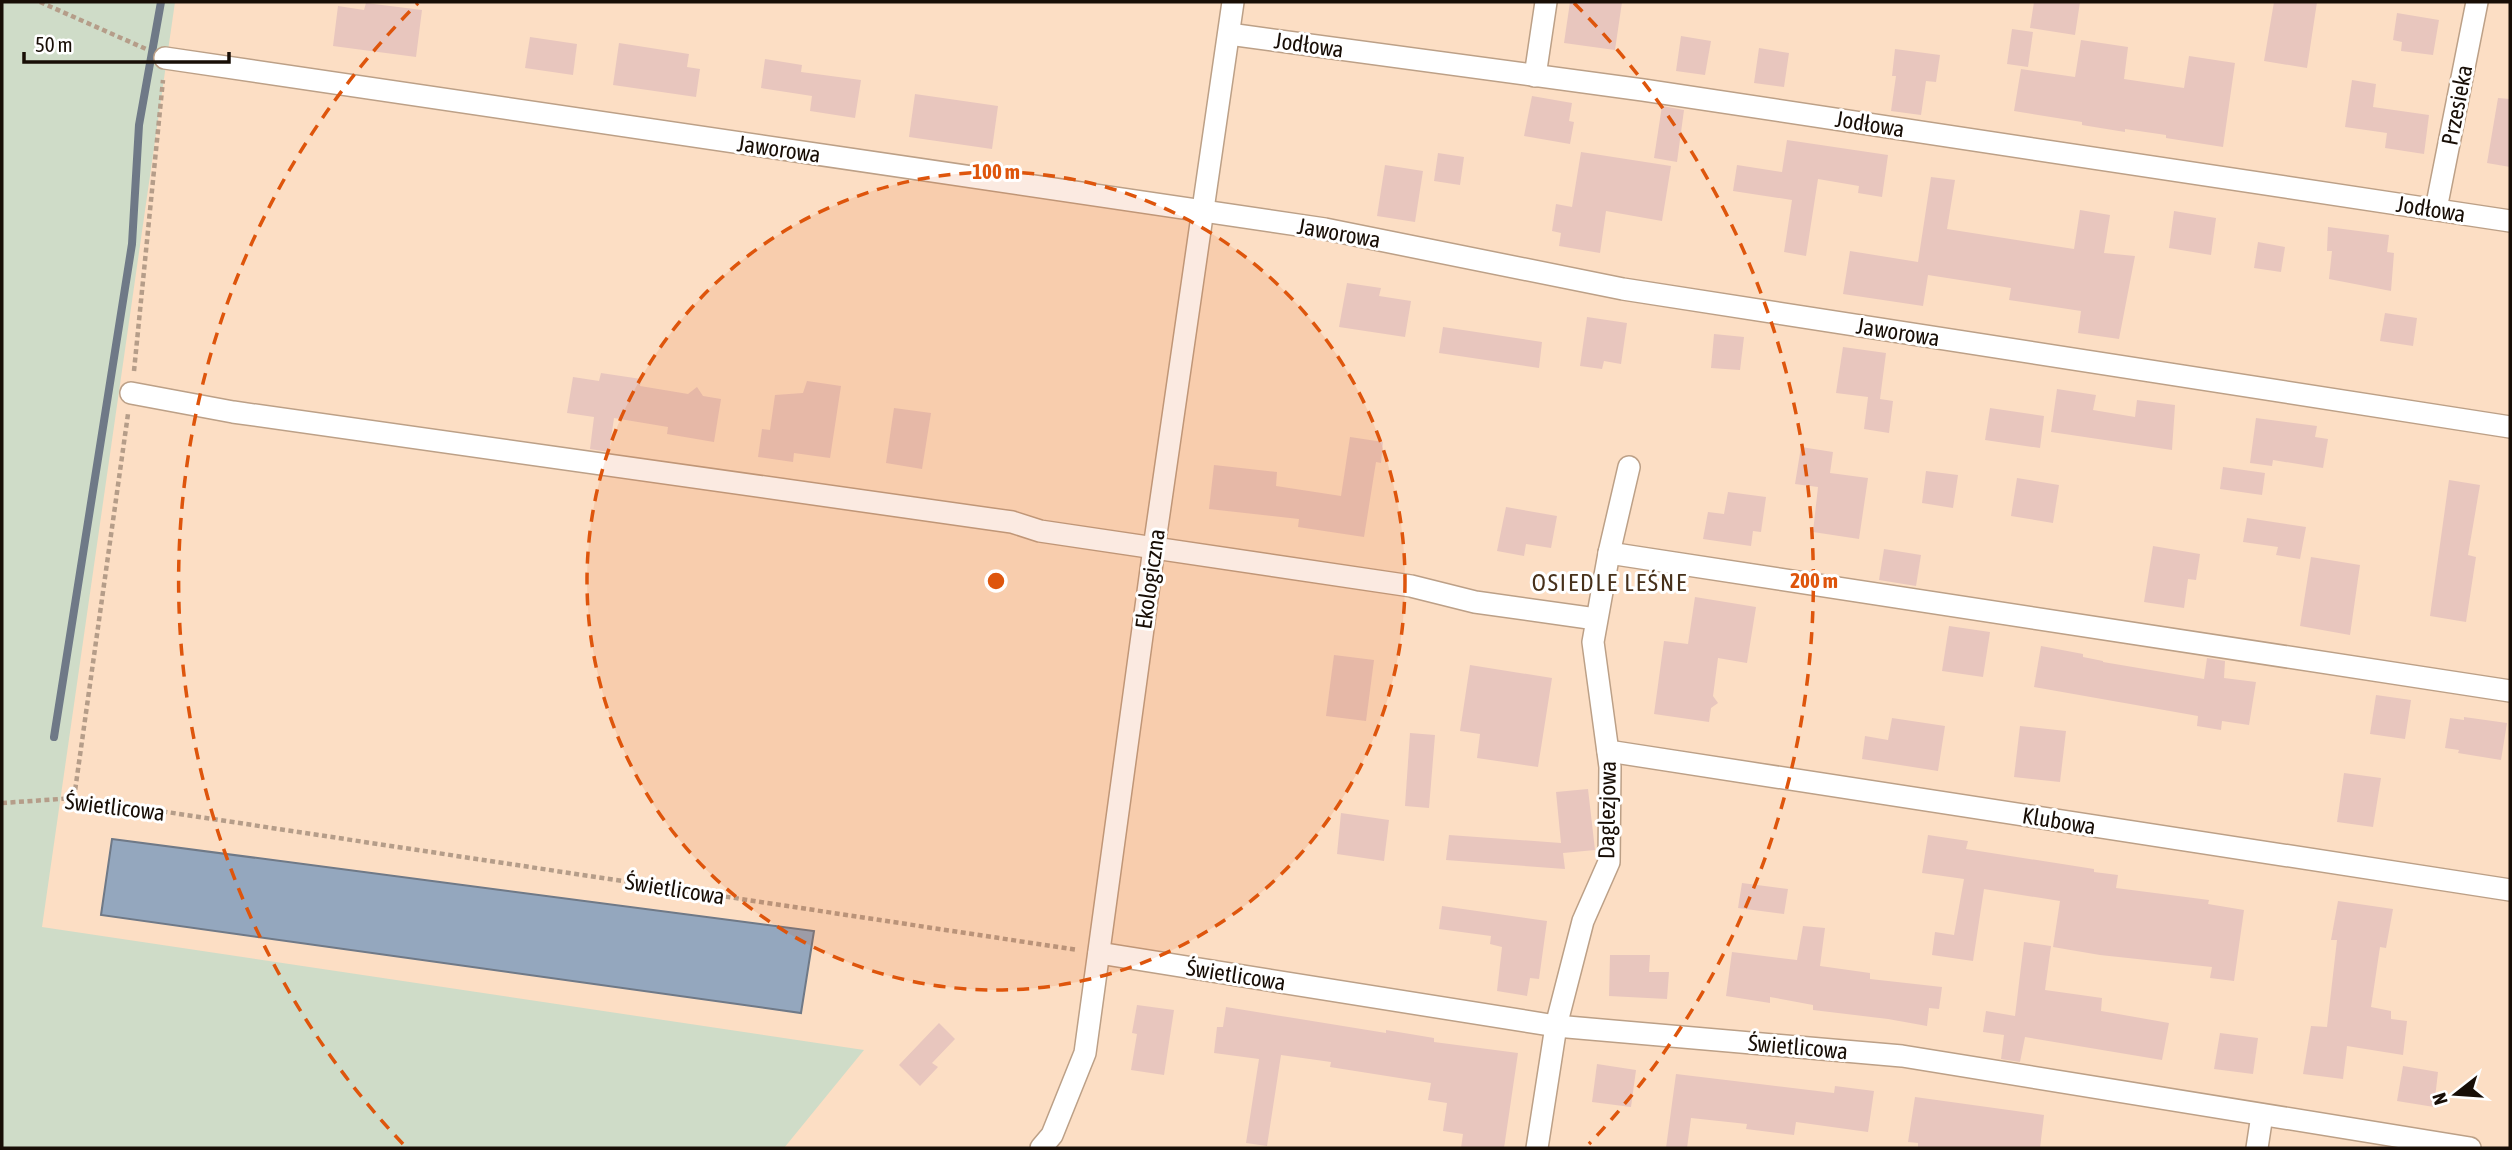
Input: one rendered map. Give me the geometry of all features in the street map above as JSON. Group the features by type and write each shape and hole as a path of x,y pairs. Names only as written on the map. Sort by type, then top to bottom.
{"street":[{"name":"Ekologiczna","path":"1041,1148 1052,1135 1085,1053 1233,2"},
{"path":"1535,76 1546,2"},
{"name":"Przesieka","path":"2436,209 2477,2"},
{"name":"Jodłowa","path":"1229,34 1535,76 2510,221"},
{"name":"Jaworowa","path":"165,58 1325,229 1623,289 2510,427"},
{"path":"131,393 233,412 1012,522 1040,531 1411,586 1475,602 1596,619"},
{"name":"Daglezjowa","path":"1537,1148 1556,1026 1583,921 1609,862 1611,809 1608,751 1592,642 1629,467"},
{"path":"1609,553 2510,691"},
{"name":"Klubowa","path":"1608,751 2510,890"},
{"name":"Świetlicowa","path":"1098,953 1556,1026 1902,1056 2470,1148"},
{"path":"2257,1148 2262,1115"}],"path":[{"path":"40,2 135,44"},
{"path":"74,798 131,393 165,58"},
{"name":"Świetlicowa","path":"2,803 74,798 1098,953"}],"green space":[{"path":"2,2 175,2 42,927 864,1050 784,1148 2,1148"}],"water":[{"path":"112,839 814,931 801,1013 101,915"}],"building":[{"path":"1570,2 1622,2 1615,50 1564,43"},
{"path":"2034,2 2080,2 2075,35 2030,28"},
{"path":"2274,2 2317,2 2307,68 2264,61"},
{"path":"366,3 422,10 416,57 333,46 338,6 364,10"},
{"path":"2397,13 2439,20 2433,55 2401,51 2402,42 2393,40"},
{"path":"2012,29 2033,32 2028,67 2007,64"},
{"path":"1681,36 1711,41 1705,75 1676,71"},
{"path":"530,37 577,44 573,75 525,68"},
{"path":"2081,40 2128,47 2124,79 2184,88 2189,56 2235,63 2223,147 2166,138 2166,135 2082,125 2082,122 2014,111 2021,69 2075,77"},
{"path":"619,43 689,54 687,67 700,69 696,97 613,85"},
{"path":"1759,48 1789,53 1784,87 1754,83"},
{"path":"1895,49 1940,55 1936,82 1926,81 1921,115 1891,111 1896,76 1892,76"},
{"path":"765,59 802,65 801,72 861,80 855,118 810,111 812,96 761,88"},
{"path":"2352,80 2376,84 2373,107 2429,115 2424,154 2385,148 2387,133 2345,127"},
{"path":"915,94 998,106 992,149 909,137"},
{"path":"1532,96 1572,103 1569,121 1574,122 1570,144 1524,136"},
{"path":"2498,98 2510,99 2510,167 2487,163"},
{"path":"1662,106 1684,110 1677,162 1654,158"},
{"path":"1787,140 1888,155 1882,197 1858,193 1859,186 1818,179 1806,256 1784,252 1792,200 1733,191 1737,165 1782,172"},
{"path":"1581,152 1671,166 1662,221 1606,211 1600,253 1559,246 1561,233 1552,231 1556,204 1572,207"},
{"path":"1438,153 1464,157 1460,185 1434,181"},
{"path":"1385,165 1423,171 1415,222 1377,216"},
{"path":"1931,177 1955,180 1947,229 2074,249 2080,210 2110,215 2104,253 2135,256 2119,339 2078,333 2081,311 2009,300 2011,288 1928,275 1923,306 1843,294 1850,251 1918,262"},
{"path":"2174,211 2216,218 2211,255 2169,248"},
{"path":"2328,227 2389,235 2387,252 2394,253 2391,291 2329,279 2332,251 2327,251"},
{"path":"2258,242 2285,247 2281,272 2254,268"},
{"path":"1347,283 1381,288 1379,296 1411,301 1405,337 1339,327"},
{"path":"2385,313 2417,318 2413,346 2380,341"},
{"path":"1587,317 1627,323 1621,364 1604,361 1602,369 1580,366"},
{"path":"1443,327 1542,342 1539,368 1439,353"},
{"path":"1714,334 1744,337 1740,370 1711,368"},
{"path":"1843,347 1886,353 1880,399 1893,401 1889,433 1864,429 1868,397 1836,393"},
{"path":"601,373 641,379 640,386 688,394 697,387 703,396 721,399 714,442 667,434 668,427 614,418 609,452 590,449 594,417 567,413 573,377 599,381"},
{"path":"807,381 841,386 830,458 794,453 793,462 758,457 762,429 770,430 775,395 803,393"},
{"path":"2057,389 2096,395 2093,410 2135,417 2137,400 2175,405 2172,450 2051,432"},
{"path":"894,408 931,413 922,469 886,463"},
{"path":"1990,408 2044,416 2040,448 1985,440"},
{"path":"2256,418 2317,426 2315,437 2328,439 2323,468 2273,460 2272,466 2250,463"},
{"path":"1350,437 1383,442 1381,463 1376,462 1364,537 1298,527 1299,519 1209,509 1214,465 1277,472 1276,486 1341,496"},
{"path":"1801,447 1833,452 1830,473 1868,478 1859,539 1813,532 1818,487 1795,484"},
{"path":"2223,467 2265,473 2262,495 2220,489"},
{"path":"1926,471 1958,475 1953,508 1922,503"},
{"path":"2017,478 2059,485 2053,523 2011,516"},
{"path":"2449,480 2480,485 2468,555 2476,557 2466,622 2430,616"},
{"path":"1728,492 1766,497 1761,532 1753,531 1751,546 1703,539 1708,512 1724,514"},
{"path":"1506,507 1557,516 1551,548 1526,544 1524,556 1497,551"},
{"path":"2247,518 2306,527 2300,559 2276,555 2278,547 2243,542"},
{"path":"2153,546 2200,554 2196,580 2188,579 2184,608 2144,602"},
{"path":"1884,549 1921,555 1916,586 1879,580"},
{"path":"2311,557 2360,565 2350,635 2300,626"},
{"path":"1695,597 1756,607 1747,663 1718,658 1713,696 1718,703 1711,708 1709,722 1654,714 1664,641 1688,644"},
{"path":"1949,626 1990,632 1983,677 1942,671"},
{"path":"2041,646 2083,654 2083,657 2103,662 2204,679 2207,658 2225,661 2224,678 2256,682 2249,725 2222,721 2221,730 2197,726 2198,716 2034,687"},
{"path":"1334,655 1374,660 1366,721 1326,716"},
{"path":"1470,665 1552,678 1538,767 1477,758 1480,734 1460,731"},
{"path":"2376,695 2411,700 2405,739 2370,734"},
{"path":"2464,717 2507,723 2501,760 2458,753 2459,750 2445,748 2450,718 2464,720"},
{"path":"1892,718 1945,726 1938,771 1862,759 1865,736 1888,740"},
{"path":"2020,726 2066,731 2060,782 2014,777"},
{"path":"1410,733 1435,735 1429,808 1405,806"},
{"path":"2344,773 2381,778 2373,827 2337,822"},
{"path":"1588,789 1595,850 1563,853 1565,869 1446,860 1449,835 1561,843 1556,792"},
{"path":"1341,813 1389,820 1384,861 1337,854"},
{"path":"1928,835 1968,841 1966,849 2118,875 2116,888 2209,900 2208,904 2244,910 2234,981 2210,978 2212,967 2053,947 2060,901 1984,889 1973,961 1932,955 1935,932 1954,935 1964,879 1922,873"},
{"path":"1742,883 1788,889 1784,914 1738,908"},
{"path":"2338,901 2393,909 2386,948 2380,947 2371,1007 2391,1011 2391,1019 2407,1021 2403,1055 2347,1046 2343,1079 2303,1074 2311,1026 2327,1027 2337,940 2331,940"},
{"path":"1442,906 1547,921 1539,979 1530,978 1527,996 1497,991 1502,947 1490,944 1491,936 1439,929"},
{"path":"1803,926 1825,928 1820,966 1870,973 1870,979 1942,987 1939,1009 1929,1008 1927,1026 1813,1010 1813,1005 1770,997 1770,1003 1726,996 1732,952 1797,960"},
{"path":"2024,942 2051,946 2045,990 2102,998 2101,1011 2169,1023 2162,1060 2025,1037 2020,1062 2001,1059 2004,1035 1983,1032 1986,1011 2015,1016"},
{"path":"1610,955 1650,955 1649,972 1669,972 1667,999 1609,996"},
{"path":"1137,1005 1174,1010 1164,1075 1131,1070 1137,1034 1132,1033"},
{"path":"1226,1007 1386,1033 1386,1030 1434,1038 1434,1042 1518,1053 1504,1148 1461,1148 1463,1134 1443,1131 1447,1103 1428,1100 1431,1083 1330,1067 1331,1062 1281,1055 1267,1146 1246,1143 1259,1059 1214,1053 1217,1027 1223,1027"},
{"path":"939,1023 955,1039 932,1063 938,1067 920,1086 899,1065"},
{"path":"2220,1033 2258,1038 2253,1074 2214,1069"},
{"path":"1597,1064 1636,1070 1631,1107 1592,1102"},
{"path":"2403,1066 2438,1072 2434,1107 2397,1101"},
{"path":"1676,1074 1834,1093 1835,1086 1874,1091 1868,1132 1796,1122 1794,1135 1746,1129 1747,1124 1691,1118 1687,1148 1666,1148"},
{"path":"1915,1097 2044,1115 2040,1148 1918,1148 1918,1143 1908,1142"}],"waterway":[{"path":"54,737 132,244 139,125 161,2"}],"district":[{"name":"OSIEDLE LEŚNE","path":"1610,582"}]}
